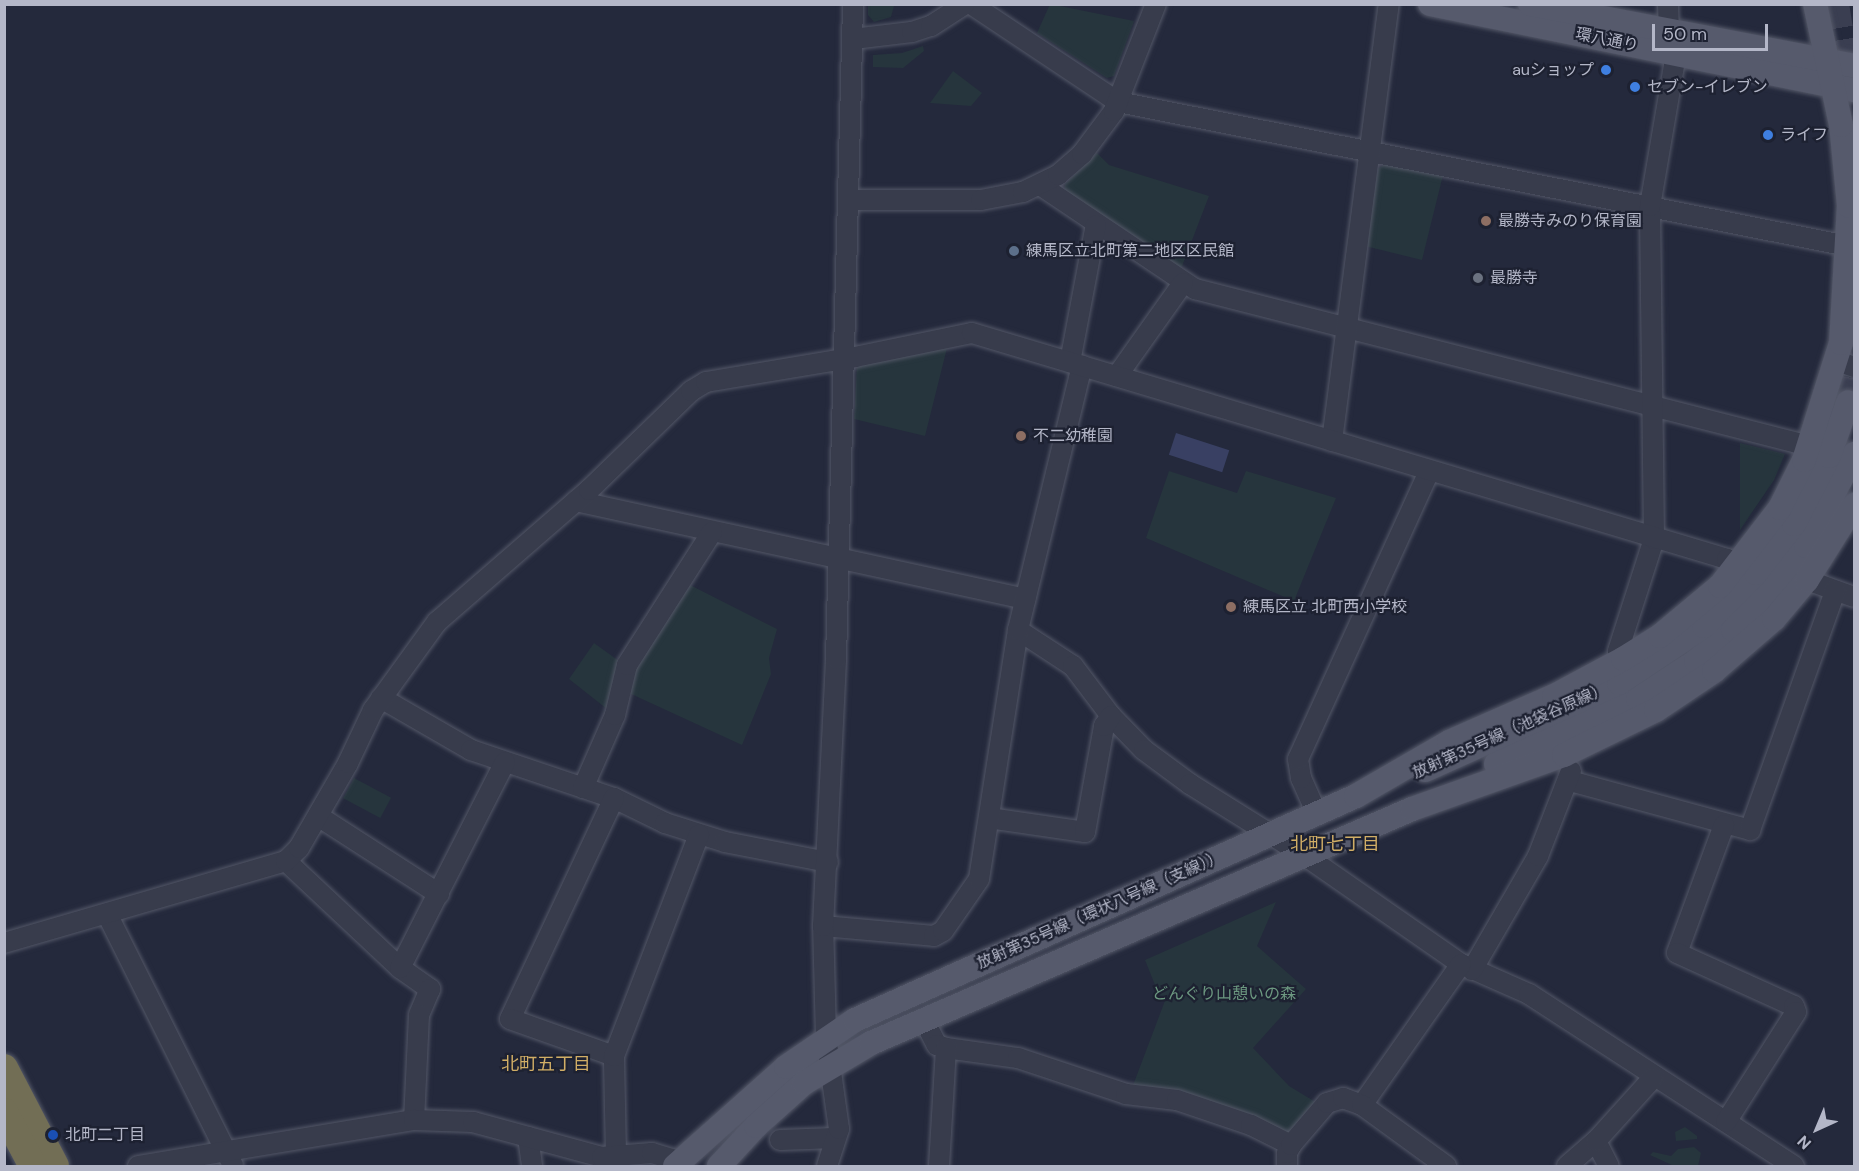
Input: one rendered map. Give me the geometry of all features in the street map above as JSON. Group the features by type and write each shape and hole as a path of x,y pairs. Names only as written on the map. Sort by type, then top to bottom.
{"highway":[{"path":"4,1068 56,1167"},
{"path":"4,1112 33,1167"}],"main road":[{"name":"環八通り","path":"1430,4 1673,43 1854,66"},
{"name":"環八通り","path":"1530,4 1844,88"},
{"path":"1815,4 1826,62 1844,88 1842,137 1848,246 1845,309 1846,364 1843,396"},
{"name":"放射第35号線（環状八号線（支線））","path":"676,1164 755,1092 826,1037 855,1020 1356,796 1449,742 1554,696 1623,659 1682,620 1736,567 1780,508 1809,446 1843,396"},
{"name":"放射第35号線（池袋谷原線）","path":"1356,796 1556,715 1639,672 1678,647 1727,606 1783,541 1829,456 1843,396"},
{"name":"放射第35号線（池袋谷原線）","path":"1412,809 1500,762 1638,699 1696,661 1752,611 1795,561 1825,515 1854,454"},
{"name":"放射第35号線（環状八号線（支線））","path":"719,1167 756,1126 830,1066 924,1020 1412,809 1564,755 1656,710 1714,671 1752,640 1807,580 1854,505"}],"street":[{"path":"827,1167 838,1117 826,1037 824,926 839,560 853,4"},
{"path":"853,39 912,32 931,26 965,4"},
{"path":"971,4 1118,102 1848,246"},
{"path":"849,200 981,200 1040,185 1082,154 1118,102 1156,4"},
{"path":"1332,441 1389,4"},
{"path":"1623,659 1618,651 1654,539 1650,206 1673,43 1668,4"},
{"path":"1040,185 1183,283 1347,329 1809,446"},
{"path":"824,926 934,936 943,931 979,879 1018,630 1076,364 1096,225"},
{"path":"1117,376 1183,283"},
{"path":"4,943 286,861 299,848 318,816 381,698 444,615 576,501 698,386 972,333 1727,559 1736,567"},
{"path":"1317,814 1301,778 1298,759 1429,471"},
{"path":"576,501 1025,599"},
{"path":"583,788 615,715 627,665 712,532"},
{"path":"1807,580 1854,597"},
{"path":"1570,781 1747,831 1752,828 1835,591"},
{"path":"1018,630 1073,666 1111,716 1167,767 1306,856 1467,967 1529,994 1653,1078 1794,1167"},
{"path":"381,698 471,750 614,798 699,835 828,862"},
{"path":"989,818 1085,832 1104,726 1111,716"},
{"path":"1362,1105 1467,967 1522,888 1570,781 1571,765 1564,755"},
{"path":"400,968 506,762"},
{"path":"614,798 510,1019 614,1056"},
{"path":"318,816 439,894"},
{"path":"1724,825 1677,953 1794,1006 1796,1012 1726,1122"},
{"path":"616,1155 614,1056 699,835"},
{"path":"286,861 400,968 430,991 419,1015 414,1120"},
{"path":"107,914 229,1159"},
{"path":"924,1020 937,1045 1018,1058 1126,1094 1177,1100 1251,1125 1292,1145"},
{"path":"939,1167 946,1048"},
{"path":"1567,1167 1596,1141 1653,1078"},
{"path":"1287,1167 1287,1153 1292,1145 1327,1103 1343,1098 1362,1105 1446,1167"},
{"path":"138,1167 229,1159 414,1120 474,1122 602,1156 652,1153 676,1164"},
{"path":"528,1137 532,1167"},
{"path":"780,1140 835,1138"},
{"path":"1596,1141 1609,1167"}],"green space":[{"path":"1050,4 1134,21 1114,76 1107,78 1037,33"},
{"path":"868,5 894,6 891,17 874,22 868,15"},
{"path":"923,46 924,51 903,68 873,67 873,55 902,53"},
{"path":"953,71 982,93 971,106 930,103"},
{"path":"1097,153 1109,165 1209,196 1181,269 1064,191 1065,184"},
{"path":"1385,163 1443,175 1422,260 1365,246 1378,169"},
{"path":"947,348 925,436 854,419 857,366"},
{"path":"1740,443 1785,454 1774,480 1740,530"},
{"path":"1169,471 1237,493 1246,471 1336,498 1294,601 1146,538"},
{"path":"688,584 777,629 769,658 771,674 742,745 629,693 636,666"},
{"path":"594,643 619,661 607,709 569,679"},
{"path":"354,778 391,798 380,818 343,798"},
{"name":"どんぐり山憩いの森","path":"1276,902 1257,946 1306,989 1253,1048 1289,1086 1317,1103 1291,1136 1132,1088 1166,998 1159,995 1145,960"},
{"path":"1685,1127 1697,1136 1697,1139 1676,1141 1675,1132"},
{"path":"1694,1147 1701,1153 1698,1166 1674,1166 1650,1155 1653,1152 1671,1156 1678,1149"}],"water":[{"path":"1176,433 1229,450 1222,472 1169,455"}],"tunnel":[{"path":"1837,4 1854,111"},
{"path":"1848,402 1854,376"}],"place":[{"name":"auショップ","path":"1606,70"},
{"name":"セブン-イレブン","path":"1635,87"},
{"name":"ライフ","path":"1768,135"},
{"name":"最勝寺みのり保育園","path":"1486,221"},
{"name":"練馬区立北町第二地区区民館","path":"1014,251"},
{"name":"最勝寺","path":"1478,278"},
{"name":"不二幼稚園","path":"1021,436"},
{"name":"練馬区立 北町西小学校","path":"1231,607"},
{"name":"北町二丁目","path":"53,1135"}],"district":[{"name":"北町七丁目","path":"1335,844"},
{"name":"北町五丁目","path":"546,1064"}]}
